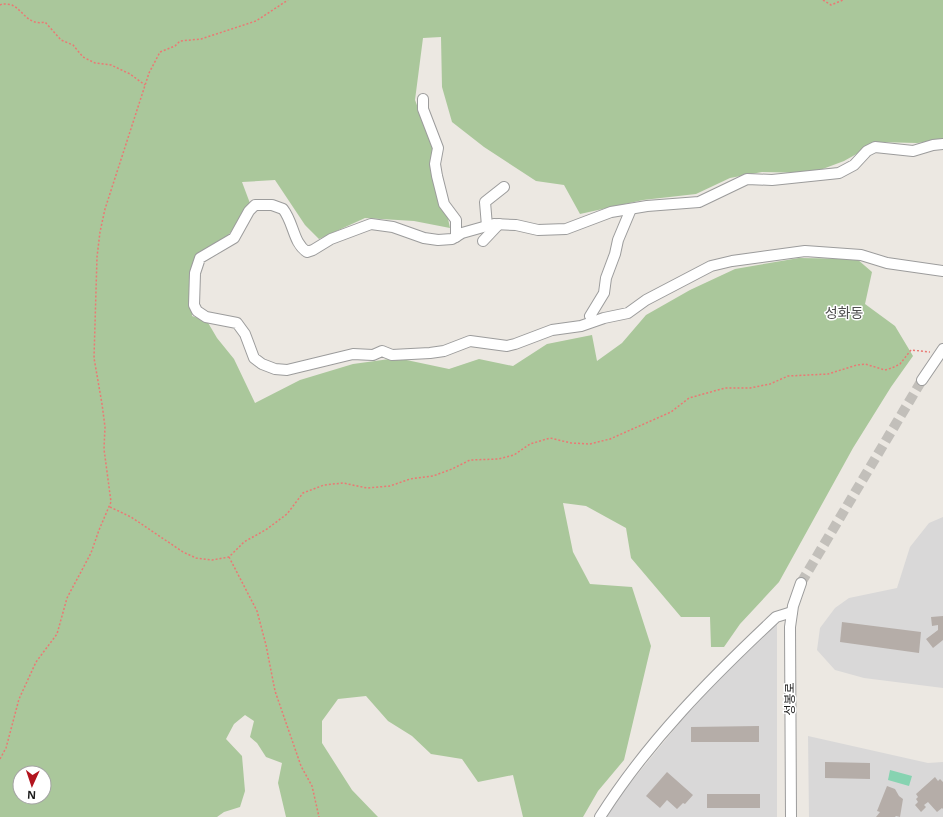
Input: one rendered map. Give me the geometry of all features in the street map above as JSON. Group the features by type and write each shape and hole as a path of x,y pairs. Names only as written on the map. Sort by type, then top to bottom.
{"street":[{"path":"423,99 423,109 438,148 436,164 444,204 456,220 456,237"},
{"path":"943,144 933,145 913,151 875,147 867,151 854,165 839,173 772,180 746,179 698,202 611,212 566,229 538,230 516,225 499,224 487,226 452,239 438,240 424,238 393,227 371,224 331,239 307,252 297,243 294,229 283,209 272,205 256,205 249,211 234,238 200,258 195,274 194,305 197,311 206,317 237,323 245,334 254,358 262,364 280,370 322,363 353,354 373,355 382,352 387,354 402,355 437,352 470,341 507,346 552,330 581,326 594,321 628,313 646,300 711,266 740,260 805,251 860,255 887,263 943,271"},
{"path":"487,226 485,202 504,187"},
{"path":"594,321 590,316 604,293 606,278 618,240 631,209"},
{"path":"483,241 499,224"},
{"path":"922,380 942,350"},
{"name":"성봉로","path":"791,817 790,650 792,612 796,594 801,583"},
{"path":"600,817 672,720 776,617 792,612"}],"path":[{"path":"0,759 6,748 19,699 36,662 58,634 67,598 92,553 99,530 112,502 104,449 105,426 94,358 97,258 100,232 105,209 149,73 160,52 180,41 201,39 256,21 288,0"},
{"path":"823,0 831,5 842,0"},
{"path":"0,5 12,5 26,19 38,24 45,22 61,40 73,45 83,57 95,63 111,65 130,74 145,85"},
{"path":"110,506 132,517 183,552 196,558 212,560 229,557 244,542 267,529 287,514 304,493 324,485 343,483 367,488 390,486 410,479 432,476 452,469 470,460 498,459 514,455 530,444 550,438 571,443 590,444 610,439 670,412 689,398 725,388 750,388 770,384 788,376 828,374 865,364 885,370 900,364 911,350 928,352 942,350"},
{"path":"229,557 257,611 266,645 275,691 301,766 312,786 319,817"}],"shaded area":[{"path":"943,517 943,688 864,678 835,670 817,650 820,628 835,608 849,598 897,588 910,547 929,523"},
{"path":"777,622 777,817 607,817 622,793 703,694"},
{"path":"808,736 928,763 943,762 943,817 809,817"}],"green space":[{"path":"0,0 943,0 943,140 917,143 878,142 844,161 812,173 762,172 730,178 696,194 643,200 580,214 564,185 536,181 484,147 452,122 442,87 441,37 423,38 415,100 433,148 450,228 414,221 365,218 319,239 305,225 275,180 242,182 251,206 226,238 194,263 192,316 207,321 217,338 234,359 255,403 300,380 353,364 397,358 449,369 479,359 513,366 547,344 592,335 597,361 622,343 646,315 690,290 735,269 799,258 857,259 872,272 865,304 895,326 913,356 891,387 853,448 779,582 740,624 724,647 711,647 710,617 681,617 631,558 626,528 586,506 563,503 573,552 590,584 632,587 651,646 624,760 598,791 583,817 523,817 513,775 478,782 462,759 431,754 412,736 388,721 366,696 338,699 322,721 322,743 352,790 378,817 286,817 278,783 282,763 266,757 257,743 250,737 254,721 245,715 234,724 226,739 242,756 245,791 240,807 224,812 217,817 0,817"},
{"path":"890,770 912,776 909,786 888,780"}],"building":[{"path":"943,616 943,640 933,648 926,639 938,630 938,625 932,626 931,617"},
{"path":"842,622 921,632 919,653 840,642"},
{"path":"759,726 759,742 691,742 691,727"},
{"path":"825,762 870,763 870,779 825,778"},
{"path":"667,772 693,795 685,804 683,803 677,809 667,800 660,808 646,796"},
{"path":"935,777 938,781 940,779 943,782 943,809 942,808 937,812 928,802 924,805 926,807 921,812 915,805 918,802 916,799 918,797 916,794"},
{"path":"887,786 895,789 899,796 903,799 900,817 876,817 880,812 877,811"},
{"path":"707,794 760,794 760,808 707,808"}],"tunnel":[{"path":"801,583 922,380"}],"district":[{"name":"성화동","path":"844,313"}]}
